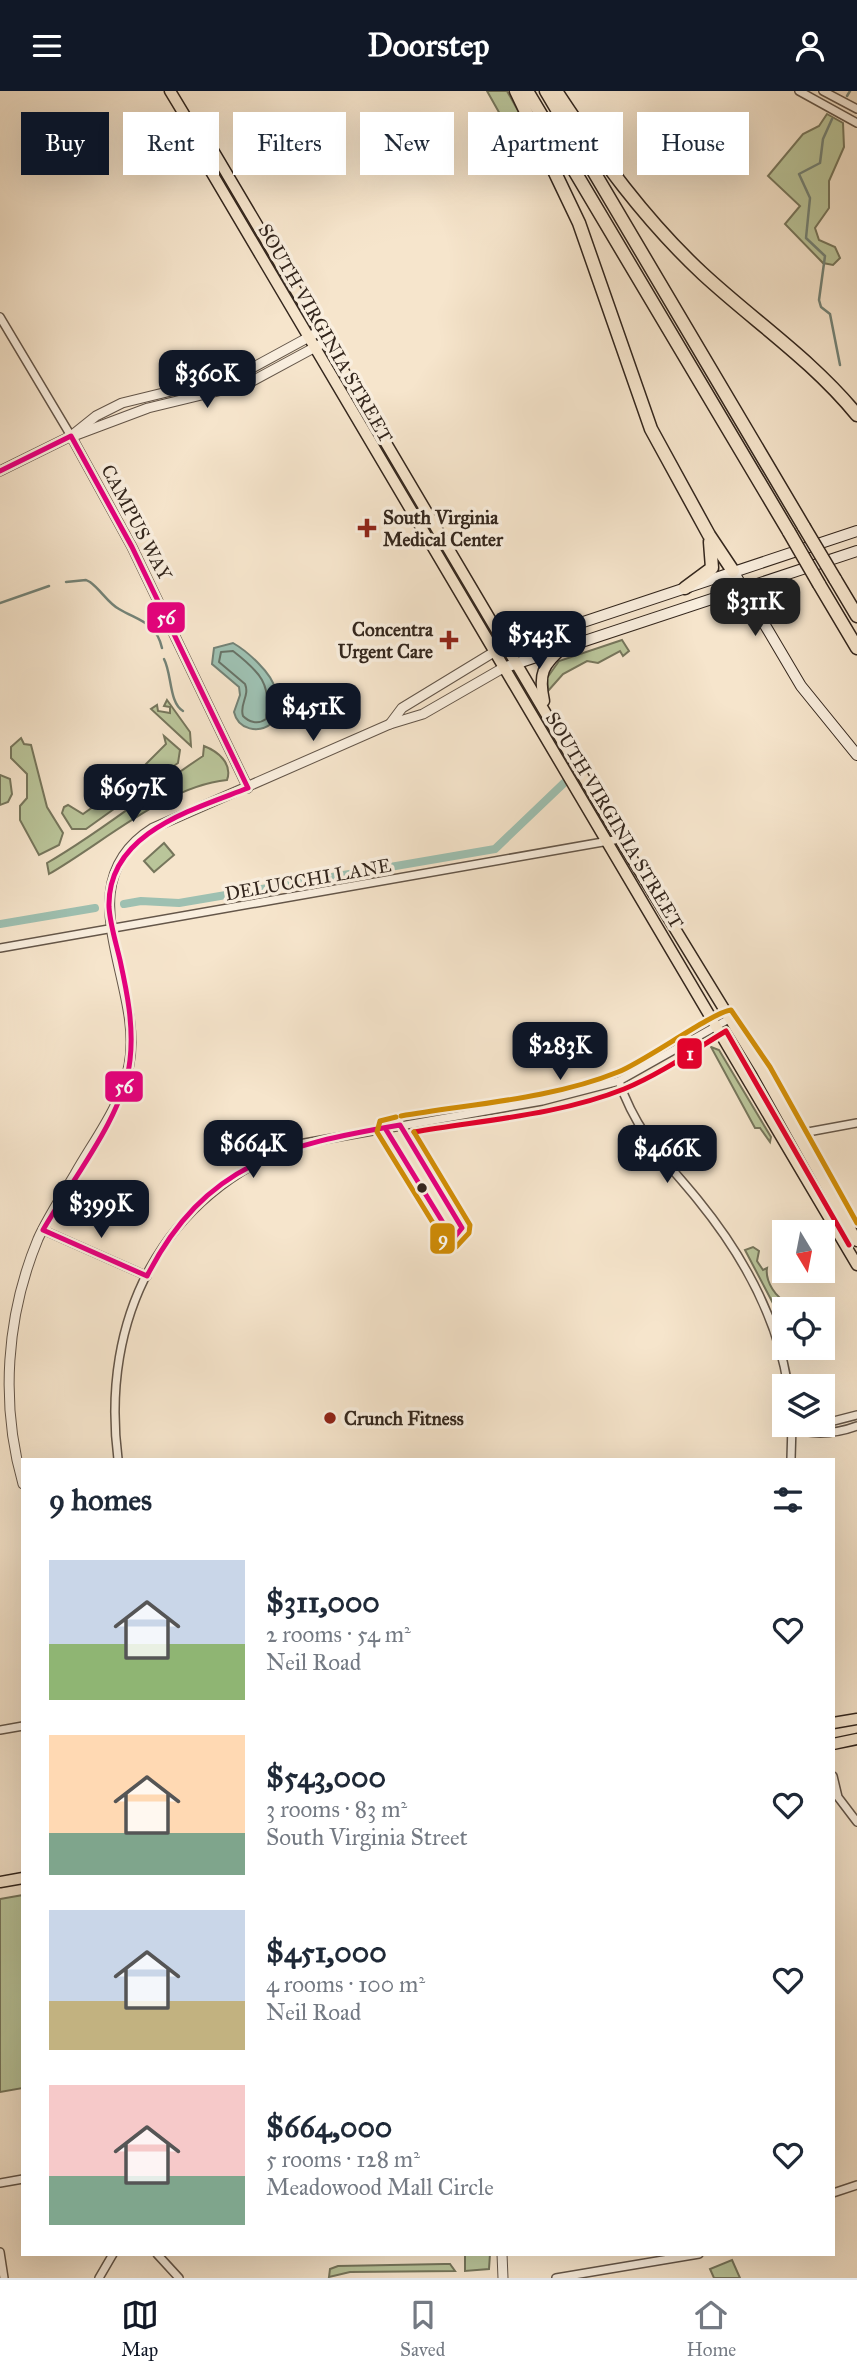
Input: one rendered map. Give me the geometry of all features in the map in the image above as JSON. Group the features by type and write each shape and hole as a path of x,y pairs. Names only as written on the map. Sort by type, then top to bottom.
{"highway":[{"path":"516,91 579,223 651,429 709,535 733,571"},
{"path":"527,91 857,647"},
{"path":"546,91 857,616"},
{"path":"556,91 616,180 663,234 706,276 806,359 857,415"},
{"path":"685,588 712,568 709,535"}],"main road":[{"name":"SOUTH VIRGINIA STREET","path":"170,91 183,112"},
{"name":"SOUTH VIRGINIA STREET","path":"219,160 797,1134 857,1241"},
{"name":"SOUTH VIRGINIA STREET","path":"213,175 857,1265"},
{"path":"494,652 857,531"},
{"path":"503,668 857,551"},
{"path":"733,571 813,703 857,755"},
{"path":"547,714 540,675 546,663 564,647"},
{"path":"835,1723 857,1719"},
{"path":"835,1744 857,1739"},
{"path":"0,1882 21,1878"}],"street":[{"path":"799,91 857,123"},
{"path":"823,91 857,109"},
{"name":"CAMPUS WAY","path":"0,317 71,436 132,547 248,787"},
{"path":"71,436 96,416 122,403 241,374 320,331"},
{"path":"0,471 71,436 148,408 247,384 326,342"},
{"path":"390,725 402,708 494,652"},
{"path":"21,1475 5,1403 12,1330 24,1279 43,1230 114,1106 130,1062 129,1023 108,901 111,882 121,859 135,842 164,823 390,725 423,714 503,668"},
{"name":"DELUCCHI LANE","path":"0,948 620,839"},
{"path":"118,1458 114,1415 118,1370 129,1323 147,1276 165,1241 194,1207 245,1169 278,1152 317,1139 542,1101 619,1081 729,1019"},
{"path":"619,1081 640,1132 720,1228 755,1285 778,1341 785,1374"},
{"path":"797,1134 857,1123"},
{"path":"43,1230 147,1276"},
{"path":"835,1421 857,1415"},
{"path":"835,1430 857,1426"},
{"path":"791,1458 792,1437"},
{"path":"0,1730 21,1726"},
{"path":"835,1784 838,1797 857,1822"},
{"path":"0,2183 21,2179"},
{"path":"835,2192 857,2185"},
{"path":"0,2252 5,2278"},
{"path":"99,2278 112,2256"},
{"path":"159,2256 179,2278"},
{"path":"502,2256 503,2278"},
{"path":"556,2278 687,2256"}],"shaded area":[{"path":"487,91 507,91 519,112 499,112"},
{"path":"827,114 843,123 844,147 829,181 829,208 815,228 819,240 835,247 840,258 833,265 823,263 785,224 800,206 768,176 803,134 819,126"},
{"path":"622,640 629,651 623,656 620,651 598,663 587,661 563,674 548,691 547,678 559,661"},
{"path":"167,700 190,732 191,746 151,709 157,705 158,711 170,713 170,707 164,706"},
{"path":"164,736 180,750 178,763 86,829 72,829 62,813 64,807 68,805 83,814 97,804 104,806 166,744"},
{"path":"21,738 24,744 31,745 47,807 63,833 59,845 39,855 20,820 20,806 27,798 27,774 11,758 11,747"},
{"path":"204,746 219,754 226,763 227,780 204,784 158,804 49,874 47,863 203,756"},
{"path":"0,775 10,779 12,794 8,802 0,805"},
{"path":"164,843 174,855 154,872 144,861"},
{"path":"711,1047 719,1050 771,1137 770,1142 760,1128 755,1128"},
{"path":"753,1247 759,1251 757,1261 763,1270 767,1268 772,1289 779,1297 772,1297 772,1301 745,1250"},
{"path":"21,1895 21,2088 0,2092 0,1899"},
{"path":"465,2256 490,2256 489,2269 465,2271"},
{"path":"732,2260 740,2278 714,2278 710,2269"},
{"path":"450,2264 455,2271 350,2272 329,2277 330,2269 338,2266"}],"water":[{"path":"233,643 258,663 273,683 276,693 275,706 272,723 267,726 255,729 240,723 234,712 240,695 239,687 212,664 214,648"}],"waterway":[{"path":"847,96 850,91"},
{"path":"832,119 823,139 820,163 799,174 810,198 806,238 825,256 819,300 821,307 830,314 840,365"},
{"path":"66,582 90,582 115,606 151,627 162,648"},
{"path":"0,603 49,586"},
{"path":"164,659 175,702 183,711"},
{"path":"124,904 141,901 179,903 495,849 564,783"},
{"path":"0,924 95,908"}],"transit line":[{"name":"56","path":"0,471 71,436 132,547 248,788 202,805 157,828 137,843 122,860 112,882 109,907 129,1009 130,1060 126,1081 95,1148 43,1230 147,1276 170,1238 195,1208 222,1184 252,1166 320,1141 358,1133 400,1125 462,1228 453,1239 385,1128"},
{"name":"9","path":"401,1116 539,1095 593,1081 630,1067 709,1019 731,1010 770,1067 857,1223"},
{"name":"1","path":"414,1132 520,1116 599,1098 650,1076 726,1031 849,1245"},
{"name":"9","path":"396,1117 380,1121 377,1132 446,1244 456,1247 469,1233 470,1225 414,1132"}],"place":[{"name":"South Virginia Medical Center","path":"367,528"},
{"name":"Concentra Urgent Care","path":"449,640"},
{"name":"Crunch Fitness","path":"330,1418"}]}
